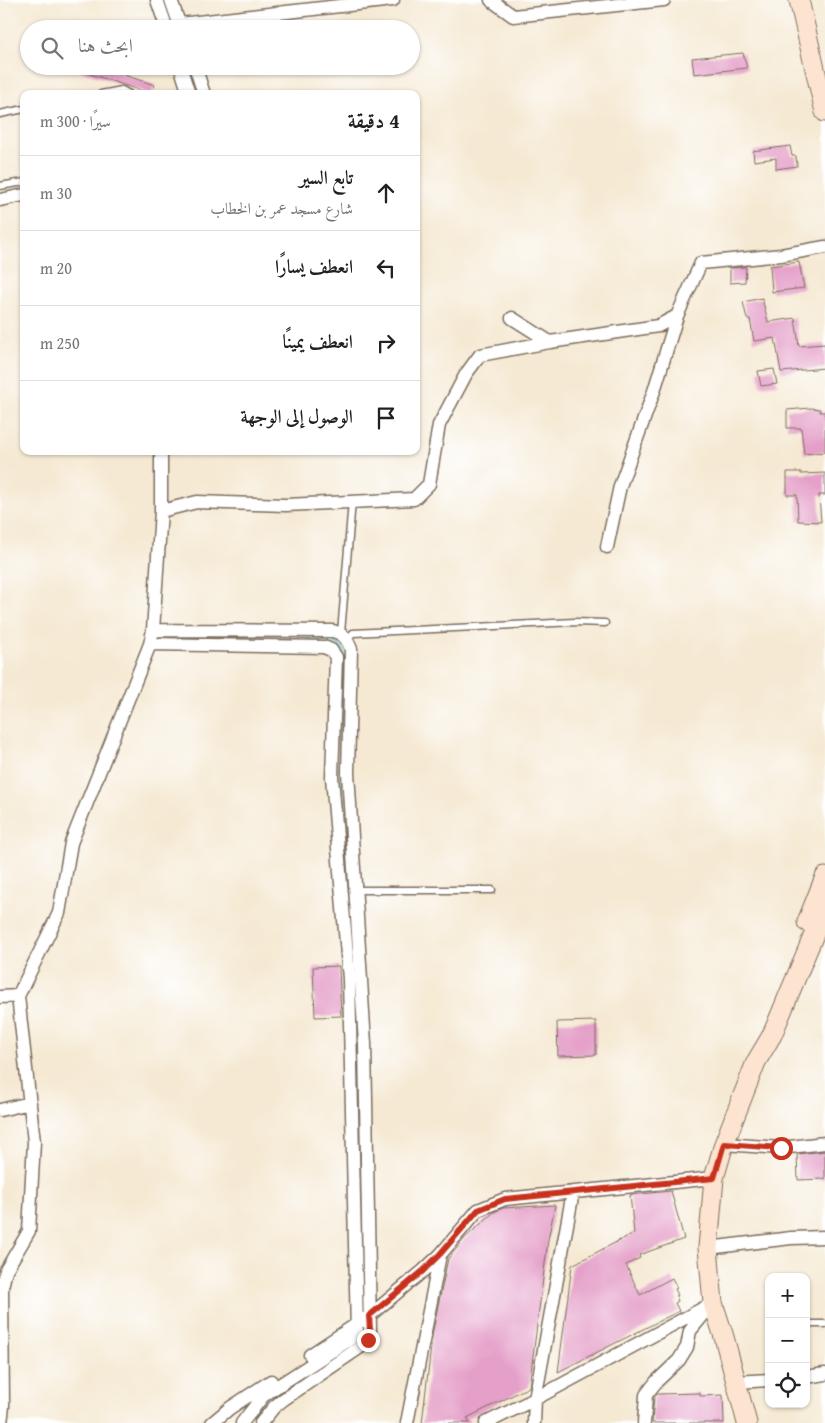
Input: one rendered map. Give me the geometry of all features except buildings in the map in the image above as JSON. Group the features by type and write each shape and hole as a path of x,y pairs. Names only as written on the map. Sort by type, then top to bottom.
{"main road":[{"path":"799,0 825,112"},
{"path":"809,0 825,66"},
{"path":"756,1062 760,1035 825,877"},
{"path":"747,1423 713,1303 708,1248 714,1178 724,1144 756,1062 772,1035 825,908"}],"street":[{"path":"157,0 164,20"},
{"path":"171,0 179,20"},
{"path":"230,20 393,0"},
{"path":"491,0 513,16 664,0"},
{"path":"183,75 188,90"},
{"path":"198,75 203,90"},
{"path":"0,200 20,196"},
{"path":"607,547 620,486 654,391 677,316 701,263 780,255 825,247"},
{"path":"161,512 197,502 286,505 414,499 429,484 439,424 466,374 480,355 550,342 658,326 677,316"},
{"path":"512,318 550,342"},
{"path":"0,1423 3,1406 1,1287 6,1270 29,1231 34,1142 18,996 59,913 71,843 150,644 153,630 161,512 161,455"},
{"path":"153,630 333,631 344,636 351,649 348,773 365,1044 370,1330 368,1340 362,1346 284,1399 274,1407 261,1423"},
{"path":"150,644 324,647 331,650 336,657 332,777 349,979 357,1332 352,1338 263,1396 242,1423"},
{"path":"349,979 362,978"},
{"path":"0,996 18,996"},
{"path":"0,1110 30,1103"},
{"path":"724,1144 781,1148 825,1143"},
{"path":"212,1423 230,1408 369,1316 423,1271 478,1210 505,1199 714,1178"},
{"path":"534,1423 535,1399 572,1192"},
{"path":"708,1248 791,1238 825,1237"},
{"path":"407,1423 440,1254"},
{"path":"486,1423 535,1399 713,1303"},
{"path":"644,1423 646,1395 656,1382 680,1360 687,1347 690,1331 713,1303"},
{"path":"810,1376 825,1374"},
{"path":"736,1382 765,1380"}],"lane":[{"path":"0,114 20,110"},
{"path":"0,186 20,183"},
{"path":"352,501 344,636 353,633 575,622 605,623"},
{"path":"356,890 492,890"},
{"path":"810,1324 825,1324"}],"waterway":[{"path":"166,637 327,640 341,647 344,653 340,770 351,915"},
{"path":"356,1004 358,1113"},
{"path":"251,1423 269,1400 279,1392"}],"route":[{"path":"368,1340 370,1330 369,1316 423,1271 478,1210 505,1199 714,1178 724,1144 781,1148"}]}
